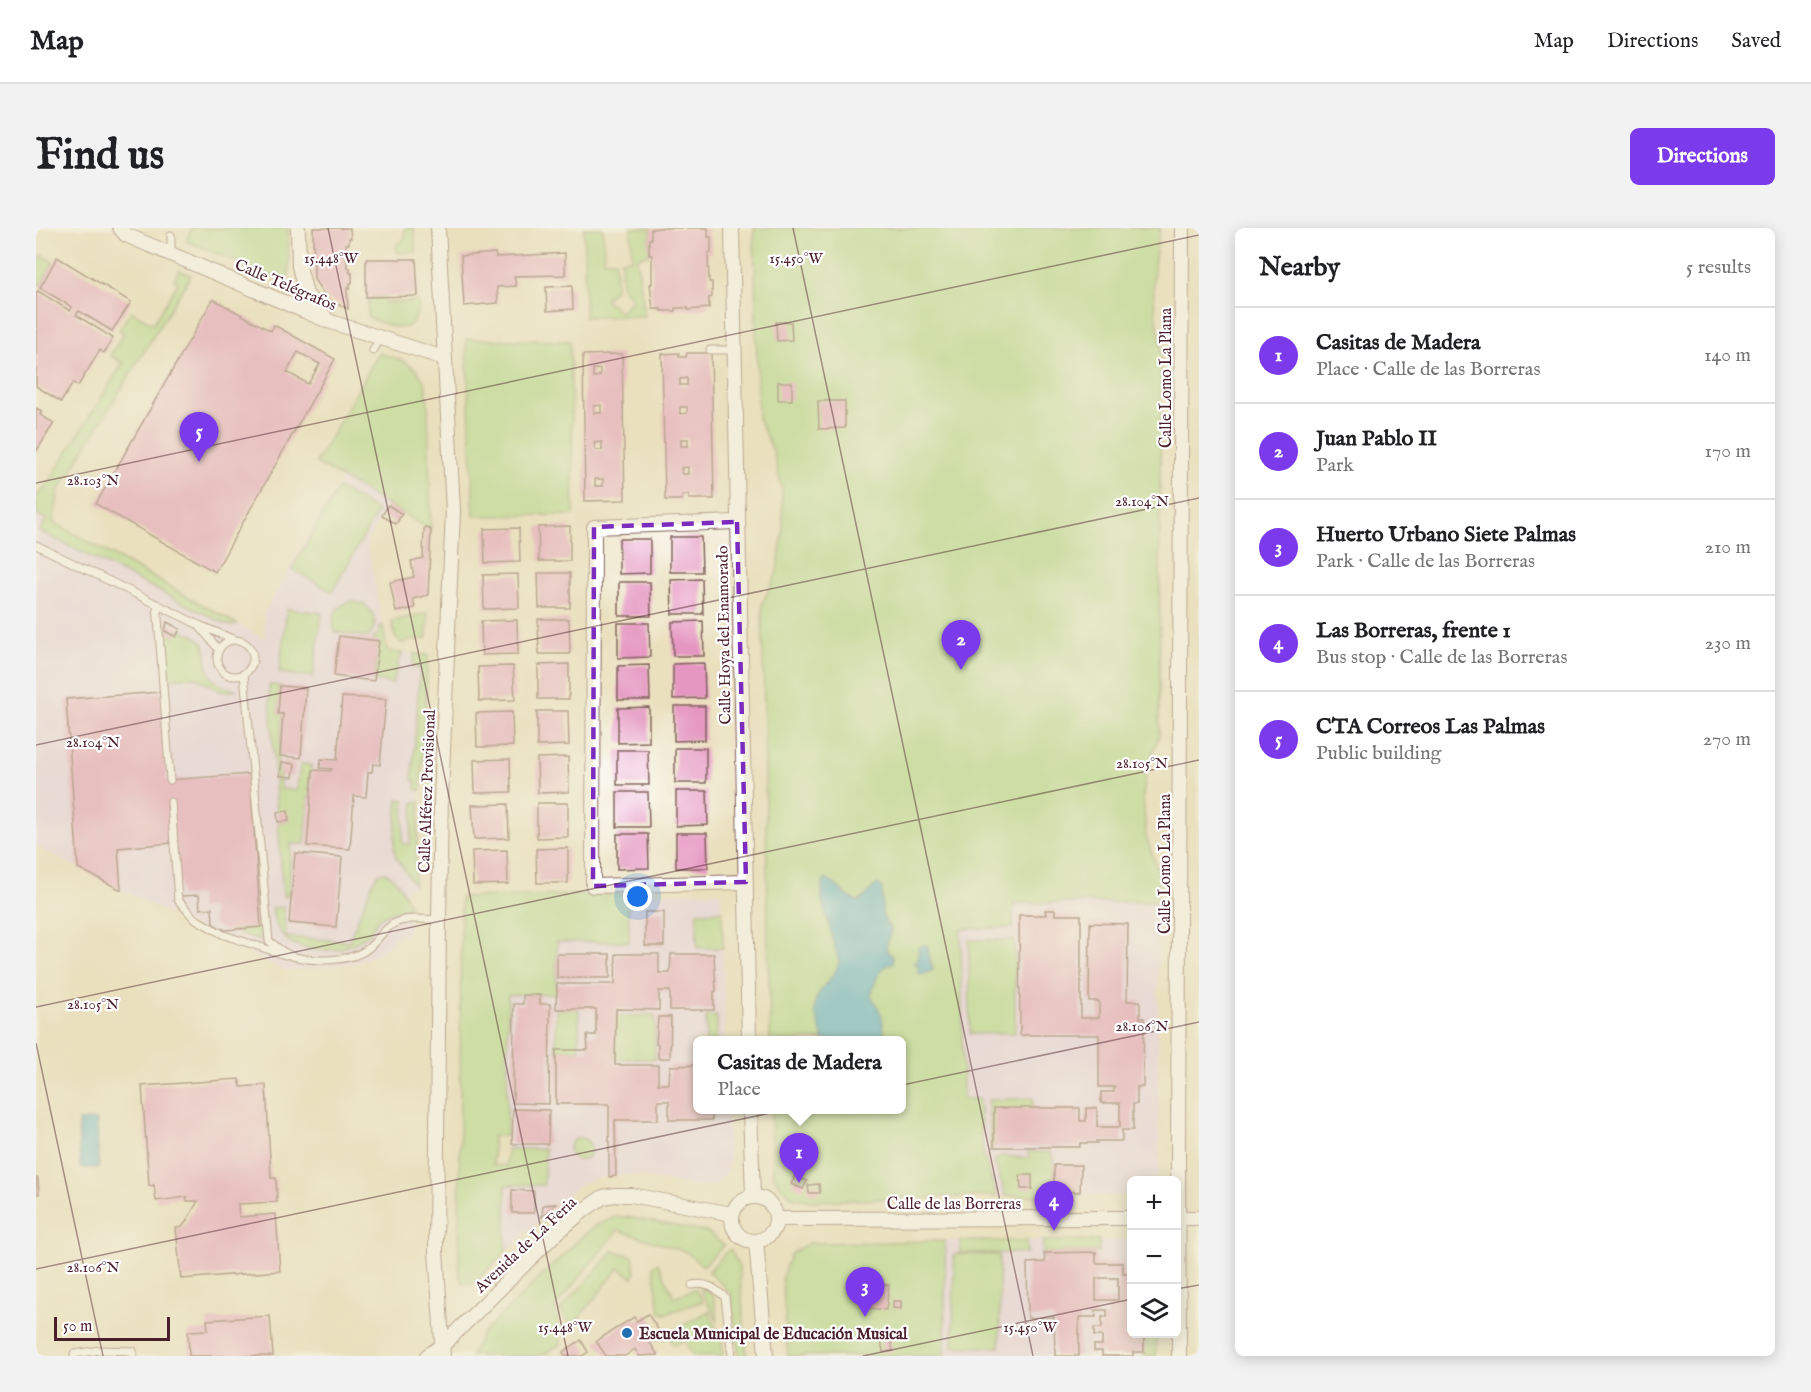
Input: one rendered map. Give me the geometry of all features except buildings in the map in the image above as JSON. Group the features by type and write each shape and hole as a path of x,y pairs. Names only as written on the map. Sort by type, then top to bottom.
{"street":[{"name":"Calle Telégrafos","path":"120,228 126,234 328,321 444,358"},
{"path":"298,228 299,266 306,294 328,321"},
{"name":"Calle Alférez Provisional","path":"438,228 453,510 441,798 439,920 436,1251 443,1350"},
{"name":"Calle Hoya del Enamorado","path":"732,228 749,1036"},
{"name":"Calle Lomo La Plana","path":"1178,1176 1182,228"},
{"path":"737,522 594,526 593,886 746,882"},
{"path":"750,1114 753,1196"},
{"name":"Avenida de La Feria","path":"427,1356 443,1350 554,1235 603,1197 631,1195 732,1214"},
{"path":"753,1196 765,1198 774,1207 777,1219 774,1230 767,1238 756,1241 746,1240 737,1234 732,1225 732,1214 736,1205 743,1199 753,1196"},
{"name":"Calle de las Borreras","path":"777,1219 830,1221 1127,1218"},
{"path":"1181,1218 1199,1218"},
{"name":"Calle Lomo La Plana","path":"1178,1230 1179,1356"},
{"path":"756,1241 766,1356"}],"lane":[{"path":"171,235 171,253"},
{"path":"373,351 380,338"},
{"path":"710,350 735,350"},
{"path":"36,544 199,625 246,643 253,653 252,665 244,674 232,676 222,671 217,660 219,650 224,644 235,640"},
{"path":"157,604 170,780"},
{"path":"199,625 219,650"},
{"path":"244,674 269,940 290,956"},
{"path":"171,802 178,900 194,918 224,935 290,956 314,959 346,958 369,948 393,924 409,920 439,920"},
{"path":"261,947 269,940"},
{"path":"692,1285 702,1283 711,1286 726,1297 732,1356"},
{"path":"74,1356 74,1354 100,1350 133,1351 133,1356"}],"highlighted area":[{"path":"737,522 746,882 593,886 594,527"}],"shaded area":[{"path":"342,478 388,505 367,541 387,651 428,655 414,885 403,893 411,908 408,933 395,938 385,950 357,963 286,971 36,846 36,514 265,639 264,613"},
{"path":"721,892 725,1036 693,1036 693,1114 727,1114 729,1164 724,1177 716,1184 699,1187 628,1174 594,1179 567,1194 506,1252 508,941 629,942 628,894"},
{"path":"1157,902 1159,1171 1156,1176 1127,1176 1127,1195 965,1197 961,929 1013,928 1014,903"},
{"path":"1127,1240 1127,1338 1156,1338 1156,1356 945,1356 945,1241"}],"green space":[{"path":"192,228 288,228 289,277 286,280 279,280 186,241"},
{"path":"405,228 414,228 416,252 398,253 396,246 405,238"},
{"path":"584,228 603,228 604,260 615,260 616,288 605,299 620,312 633,299 622,287 621,260 632,259 631,228 651,228 649,255 640,256 637,259 645,316 585,317"},
{"path":"754,228 1160,228 1153,285 1161,341 1159,736 1147,768 1143,796 1146,836 1159,875 1157,902 1014,903 1013,928 961,929 963,1099 979,1099 983,1154 997,1196 811,1201 793,1197 780,1186 773,1174 771,1114 906,1114 906,1036 770,1036 762,604 777,572 783,532 782,489 773,451 758,418"},
{"path":"42,255 53,262 41,285 37,283 36,285 36,266"},
{"path":"179,270 191,275 59,490 53,522 237,624 232,626 39,531 47,519 36,514 36,499 42,488 45,488 123,363 110,355 124,333 119,330 131,311 153,324 178,283 174,279"},
{"path":"373,297 384,297 385,303 419,301 414,321 408,326 394,327 368,317 368,301"},
{"path":"466,339 570,341 574,515 474,516"},
{"path":"379,353 404,361 416,369 425,382 428,403 431,530 316,463"},
{"path":"338,488 378,511 332,592 292,569"},
{"path":"352,601 365,605 373,614 374,625 368,637 335,632 333,621 338,608"},
{"path":"287,609 322,613 313,677 279,673"},
{"path":"428,613 427,638 407,641 403,644 395,637 392,621"},
{"path":"380,626 383,626 387,651 402,653 392,684 374,681 379,641 372,640 379,633"},
{"path":"180,629 204,643 208,668 213,679 226,687 237,690 222,692 196,677 169,679 165,631 176,637"},
{"path":"414,654 428,655 421,790 416,790 416,781 412,780 420,668 413,667"},
{"path":"269,685 280,686 278,714 283,714 278,763 281,789 297,790 300,764 311,765 305,844 291,844 289,895 283,896 278,822 289,821 277,812"},
{"path":"398,799 405,800 402,843 410,845 414,802 420,802 414,885 394,850"},
{"path":"383,872 397,882 411,908 384,915 377,921 370,933 354,944 335,950 315,950 291,943 279,930 272,908 283,907 286,937 349,941 374,880 378,874"},
{"path":"628,894 629,942 557,942 556,994 508,995 507,1136 493,1136 493,1165 506,1166 507,1149 545,1149 544,1185 506,1185 506,1252 473,1284 463,1283 459,1274 461,897"},
{"path":"722,911 723,948 697,948 697,912"},
{"path":"260,927 260,941 229,929"},
{"path":"969,940 1015,940 1015,1033 970,1034"},
{"path":"556,1009 579,1009 579,1050 556,1050"},
{"path":"655,1015 655,1059 615,1059 616,1016"},
{"path":"706,1016 717,1016 717,1036 706,1036"},
{"path":"1033,1098 1033,1108 994,1147 991,1146 988,1100"},
{"path":"576,1138 584,1138 591,1145 591,1153 584,1160 576,1160 569,1153 569,1145"},
{"path":"1028,1152 1051,1152 1054,1165 1054,1191 1080,1192 1081,1196 1006,1196 994,1161 1001,1156 1029,1158"},
{"path":"615,1217 627,1217 707,1232 724,1245 703,1266 686,1252 618,1230 555,1307 561,1344 541,1356 471,1356 482,1334 587,1232"},
{"path":"1099,1240 1099,1251 1045,1253 1043,1259 1043,1241"},
{"path":"945,1241 945,1356 788,1356 782,1277 790,1255 808,1243"},
{"path":"960,1241 1027,1241 1027,1253 960,1253"},
{"path":"728,1250 731,1250 739,1267 747,1356 739,1356 731,1293 708,1272"},
{"path":"614,1251 633,1256 635,1273 633,1278 619,1268 572,1327 560,1310"},
{"path":"954,1254 999,1255 1000,1347 953,1347"},
{"path":"658,1263 674,1297 695,1289 703,1301 665,1314 660,1312 653,1266"},
{"path":"700,1289 707,1290 713,1295 718,1322"},
{"path":"709,1311 722,1342 723,1356 693,1356 684,1340 674,1345 667,1334"},
{"path":"1144,1338 1156,1338 1156,1356 1144,1356"}],"water":[{"path":"826,879 848,897 857,901 864,898 878,884 882,888 884,919 891,929 886,949 893,957 893,963 881,971 871,995 882,1016 884,1036 822,1036 815,1012 815,1004 820,991 834,974 839,961 822,901 822,885"},
{"path":"928,946 933,970 922,975 918,973 918,965 914,963 918,961 918,947"},
{"path":"97,1120 99,1168 80,1168 78,1121"}],"place":[{"name":"CTA Correos Las Palmas","path":"199,462"},
{"name":"Juan Pablo II","path":"961,670"},
{"name":"Casitas de Madera","path":"799,1183"},
{"name":"Las Borreras, frente 1","path":"1054,1231"},
{"name":"Huerto Urbano Siete Palmas","path":"865,1317"},
{"name":"Escuela Municipal de Educación Musical","path":"627,1333"}]}
